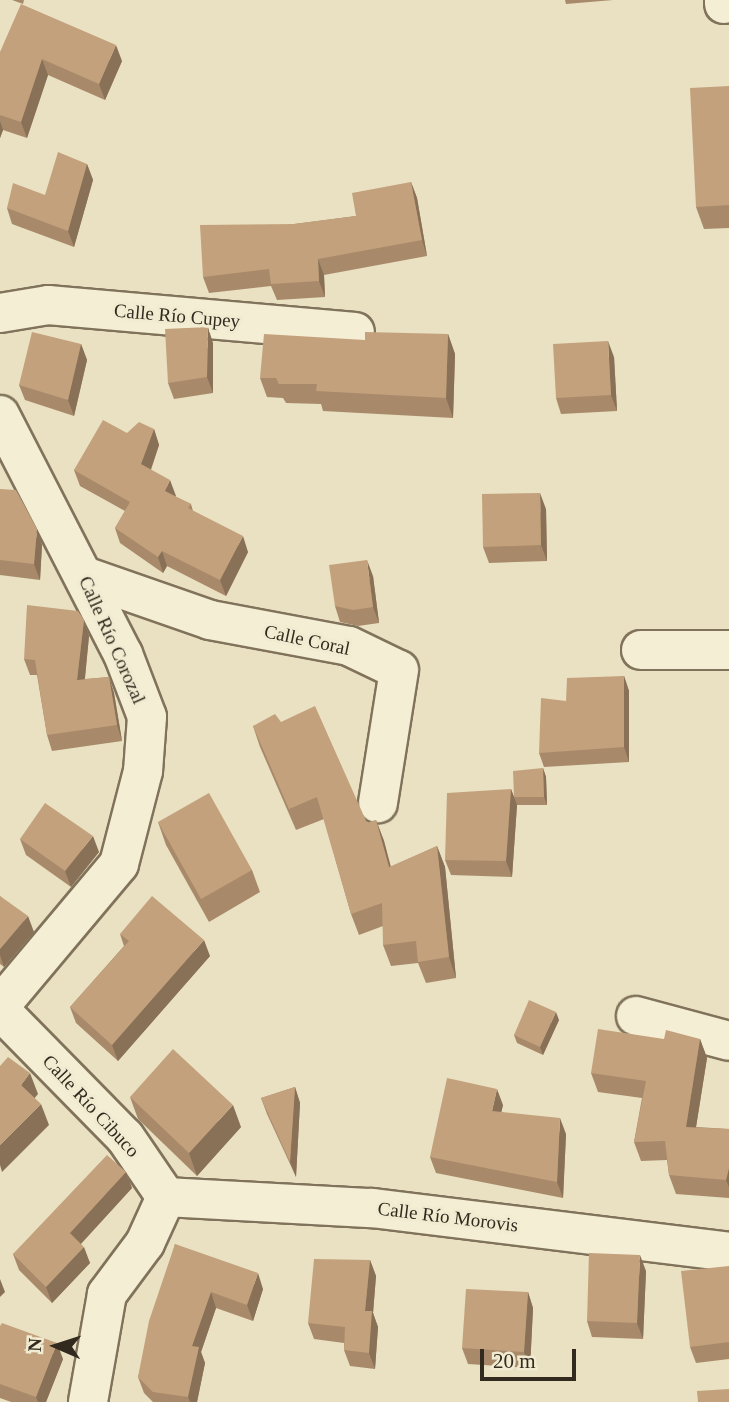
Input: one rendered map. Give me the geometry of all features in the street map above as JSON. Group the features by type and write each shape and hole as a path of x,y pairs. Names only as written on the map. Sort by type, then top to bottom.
{"street":[{"name":"Calle Río Cupey","path":"0,313 48,305 355,332"},
{"name":"Calle Río Corozal","path":"0,415 123,654 147,718 135,813 119,864 0,1008"},
{"name":"Calle Coral","path":"84,576 210,620 348,646 399,670 378,803"},
{"path":"641,650 729,650"},
{"name":"Calle Río Cibuco","path":"0,1008 125,1137 166,1197"},
{"path":"636,1016 729,1041"},
{"path":"88,1402 107,1294 145,1243 166,1197"},
{"name":"Calle Río Morovis","path":"166,1197 372,1208 729,1252"}],"building":[{"path":"21,4 116,45 99,84 42,59 21,122 0,115 0,52"},
{"path":"729,86 729,205 696,207 690,88"},
{"path":"58,152 87,164 68,231 7,208 13,183 45,195"},
{"path":"411,182 422,240 318,259 319,281 271,284 269,269 203,277 200,225 294,224 356,216 352,193"},
{"path":"208,327 207,377 168,383 165,329"},
{"path":"32,332 81,344 68,400 19,385"},
{"path":"365,332 448,334 446,398 316,391 317,384 279,384 276,378 260,378 264,334 365,340"},
{"path":"608,341 611,395 556,398 553,344"},
{"path":"103,420 127,433 139,422 154,429 141,464 170,480 165,491 191,504 188,508 243,536 220,580 162,551 158,557 115,528 130,502 74,470"},
{"path":"0,489 16,490 37,529 34,564 0,560"},
{"path":"540,493 541,545 483,547 482,494"},
{"path":"367,560 373,607 353,610 335,606 329,565"},
{"path":"27,605 78,611 84,620 77,680 109,677 117,725 47,735 35,660 24,659"},
{"path":"624,676 624,747 539,753 541,698 566,701 567,678"},
{"path":"315,706 367,823 376,820 389,867 437,846 449,957 418,962 416,941 383,945 382,903 351,914 317,797 289,809 253,726 275,714 281,722"},
{"path":"543,768 544,797 514,797 513,771"},
{"path":"511,789 506,861 445,860 447,793"},
{"path":"209,793 252,870 201,899 158,822"},
{"path":"45,803 93,836 65,871 20,839"},
{"path":"0,896 28,916 0,949"},
{"path":"152,896 204,940 112,1045 70,1007 129,941 120,934"},
{"path":"529,1000 556,1012 540,1047 514,1035"},
{"path":"598,1029 664,1039 666,1030 700,1039 686,1127 729,1129 729,1168 726,1180 669,1175 665,1141 634,1142 646,1081 591,1073"},
{"path":"173,1049 233,1105 189,1153 130,1097"},
{"path":"8,1057 30,1073 21,1085 41,1104 0,1145 0,1066"},
{"path":"447,1078 497,1089 492,1111 560,1118 557,1182 430,1157"},
{"path":"295,1087 290,1162 261,1098"},
{"path":"107,1155 126,1172 70,1233 84,1247 46,1287 13,1254"},
{"path":"175,1244 258,1273 247,1305 211,1292 192,1346 199,1347 188,1397 153,1392 138,1377 149,1321"},
{"path":"589,1253 640,1255 637,1323 587,1321"},
{"path":"314,1259 370,1260 365,1311 372,1311 369,1353 344,1350 345,1327 308,1323"},
{"path":"729,1266 729,1342 690,1347 681,1271"},
{"path":"466,1289 528,1292 524,1352 462,1348"},
{"path":"2,1323 57,1343 36,1397 0,1384"},
{"path":"729,1389 729,1402 698,1402 697,1391"}]}
